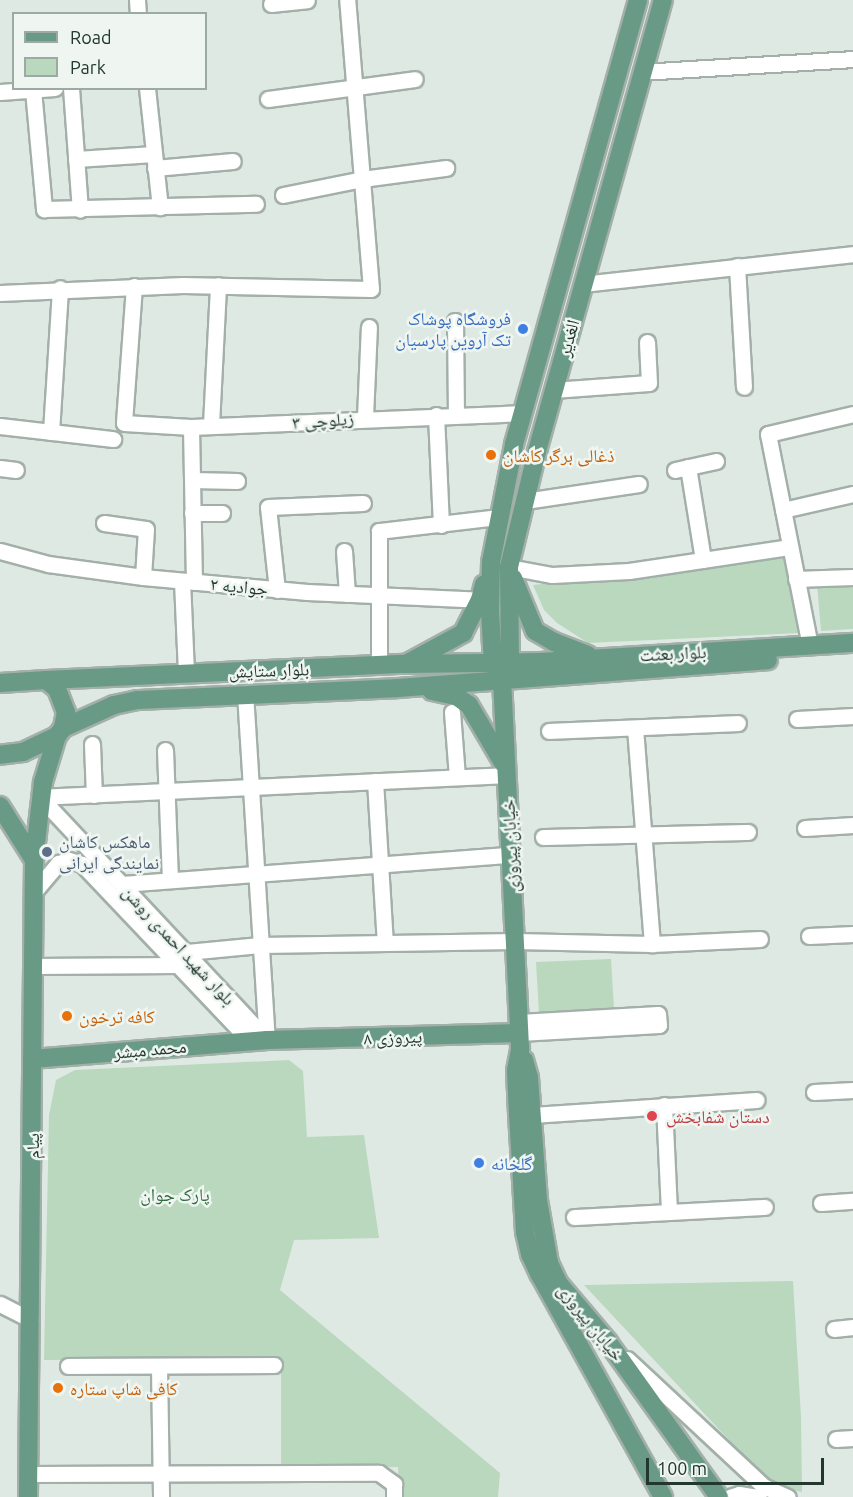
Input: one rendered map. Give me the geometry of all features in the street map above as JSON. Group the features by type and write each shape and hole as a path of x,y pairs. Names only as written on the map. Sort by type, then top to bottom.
{"main road":[{"name":"الغدیر","path":"502,668 491,562 498,517 514,445 638,0"},
{"name":"الغدیر","path":"502,668 509,567 537,451 641,72 663,0"},
{"path":"514,445 537,451"},
{"path":"405,664 463,633 480,600 491,562"},
{"path":"509,567 535,631 572,650 596,658"},
{"name":"بلوار بعثت","path":"502,668 596,658 853,644"},
{"name":"بلوار بعثت","path":"502,668 853,655"},
{"name":"بلوار ستایش","path":"0,683 405,664 502,668"},
{"name":"بلوار ستایش","path":"0,755 23,752 114,705 137,700 245,693 397,688 502,668"},
{"name":"خیابان پیروزی","path":"502,668 519,1035 516,1071 525,1232 530,1254 663,1497"},
{"path":"299,669 301,691"},
{"name":"پیام","path":"28,1497 34,860 40,797 66,712 57,689 46,680"},
{"path":"397,688 440,691 456,696 468,705 505,770"},
{"path":"0,806 34,860"},
{"name":"خیابان پیروزی","path":"519,1035 528,1068 538,1200 549,1263 559,1284 608,1342 719,1497"},
{"name":"پیروزی ۸","path":"259,1041 519,1035"},
{"name":"محمد مبشر","path":"32,1059 259,1041"}],"street":[{"path":"271,4 307,0"},
{"path":"0,293 60,288 218,285 371,289 347,0"},
{"path":"641,72 853,59"},
{"path":"268,99 415,80"},
{"path":"0,92 33,90 44,209 80,210 256,204"},
{"path":"71,90 80,210"},
{"path":"147,90 160,207"},
{"path":"76,159 233,161"},
{"path":"283,195 362,179 446,168"},
{"path":"583,284 853,254"},
{"path":"737,266 744,387"},
{"path":"210,425 218,285"},
{"name":"زیلوچی ۳","path":"134,286 124,423 191,427 365,417 523,413"},
{"path":"51,432 60,288"},
{"path":"455,321 456,414"},
{"path":"365,417 369,327"},
{"path":"554,390 649,383 647,342"},
{"path":"810,646 768,435 853,414"},
{"path":"436,415 441,525"},
{"path":"0,426 113,439"},
{"path":"186,674 192,513 191,427"},
{"path":"703,560 681,468 716,462"},
{"path":"0,468 16,470"},
{"path":"192,480 237,481"},
{"path":"525,501 639,484"},
{"path":"783,510 853,494"},
{"path":"278,590 268,507 363,503"},
{"path":"192,513 222,513"},
{"path":"379,665 379,531 498,517"},
{"path":"104,523 146,529 143,577"},
{"path":"509,567 552,575 629,571 790,547"},
{"name":"جوادیه ۲","path":"0,551 70,568 188,582 278,590 480,600"},
{"path":"344,551 347,594"},
{"path":"796,579 853,577"},
{"path":"245,693 260,945 259,1041"},
{"path":"452,712 457,777"},
{"path":"797,719 853,717"},
{"path":"549,731 738,723"},
{"path":"635,728 652,944"},
{"path":"92,744 94,795"},
{"path":"165,750 170,879"},
{"path":"40,797 457,777 505,770"},
{"path":"375,781 385,944"},
{"name":"بلوار شهید احمدی روشن","path":"40,797 122,884 178,965 259,1041"},
{"path":"805,828 853,825"},
{"path":"543,837 748,832"},
{"path":"122,884 510,855"},
{"name":"بلوار شهید احمدی روشن","path":"34,892 63,860 82,864 154,929 187,952 259,1041"},
{"path":"809,936 853,934"},
{"path":"187,952 260,945 515,941 652,944 760,939"},
{"path":"33,966 178,965"},
{"path":"519,1035 659,1019"},
{"path":"814,1092 853,1090"},
{"path":"532,1115 756,1100"},
{"path":"664,1105 669,1212"},
{"path":"820,1203 853,1201"},
{"path":"574,1217 765,1207"},
{"path":"0,1304 30,1319"},
{"path":"834,1329 853,1327"},
{"path":"608,1342 763,1486 788,1497"},
{"path":"68,1366 274,1365"},
{"path":"159,1367 161,1497"},
{"path":"836,1439 853,1438"},
{"path":"29,1474 161,1476 379,1473 394,1484 394,1497"},
{"path":"730,1497 739,1494 759,1497"}],"green space":[{"path":"784,557 799,633 588,643 557,623 544,610 533,585"},
{"path":"853,583 853,629 821,631 817,584"},
{"path":"611,959 614,1009 539,1013 536,962"},
{"name":"پارک جوان","path":"289,1060 303,1071 307,1137 364,1135 379,1238 294,1240 280,1290 500,1473 498,1497 399,1497 398,1467 281,1469 281,1358 44,1360 49,1115 56,1080 75,1070"},
{"path":"793,1281 801,1417 802,1492 771,1485 584,1285"}],"place":[{"name":"فروشگاه پوشاک تک آروین پارسیان","path":"523,329"},
{"name":"ذغالی برگر کاشان","path":"491,455"},
{"name":"ماهکس کاشان نمایندگی ایرانی","path":"47,852"},
{"name":"کافه ترخون","path":"67,1016"},
{"name":"دستان شفابخش","path":"652,1116"},
{"name":"گلخانه","path":"479,1163"},
{"name":"کافی شاپ ستاره","path":"58,1388"}]}
